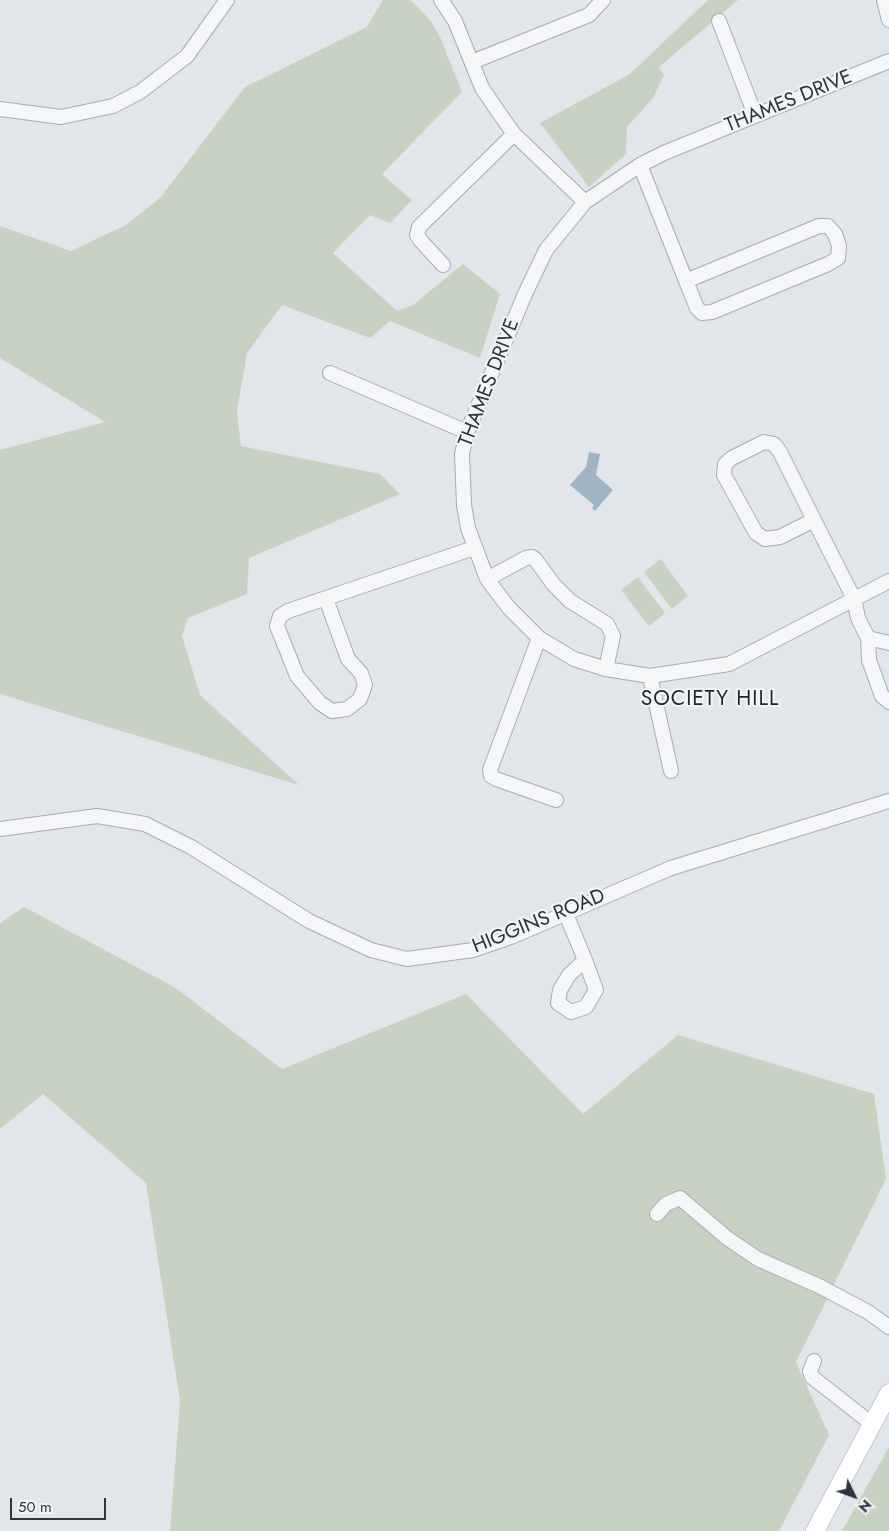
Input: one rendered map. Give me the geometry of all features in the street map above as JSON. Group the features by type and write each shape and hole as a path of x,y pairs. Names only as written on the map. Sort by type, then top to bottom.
{"main road":[{"path":"815,1531 880,1416 889,1393"}],"street":[{"path":"0,109 60,117 113,106 140,92 187,56 227,0"},
{"path":"441,0 455,21 482,88 514,134 585,202"},
{"path":"472,62 589,15 603,0"},
{"path":"884,0 889,20"},
{"path":"719,21 755,115"},
{"name":"THAMES DRIVE","path":"889,61 755,115 640,165 585,202 546,250 525,294 467,432 462,454 464,505 474,548 486,579 509,608 539,638 574,659 606,669 650,676 729,664 889,581"},
{"path":"444,265 421,241 417,234 419,227 514,134"},
{"path":"640,165 686,281 697,308 702,313 712,312 828,264 838,258 840,246 835,234 828,226 819,226 686,281"},
{"path":"330,373 467,432"},
{"path":"814,520 780,536 765,539 756,533 724,475 725,464 732,458 764,442 774,444 814,520 854,599 858,618 868,638 869,660 882,696 889,702"},
{"path":"326,599 348,659 361,673 366,685 360,699 347,709 332,710 320,703 297,676 277,626 280,616 288,611 474,548"},
{"path":"486,579 526,558 532,557 554,585 570,601 607,624 613,636 606,669"},
{"path":"539,638 490,770 491,776 556,800"},
{"path":"868,638 889,643"},
{"path":"650,676 671,771"},
{"name":"HIGGINS ROAD","path":"0,829 97,816 145,824 191,847 309,921 371,950 407,959 473,950 566,914 671,868 889,801"},
{"path":"566,914 585,960"},
{"path":"657,1214 666,1204 680,1198 727,1238 758,1259 819,1286 888,1323"},
{"path":"814,1362 810,1371 812,1377 880,1416"}],"green space":[{"path":"383,0 411,0 430,20 440,37 462,92 382,174 412,200 390,223 370,215 333,253 397,311 413,305 463,264 500,294 480,358 390,321 370,338 282,305 247,353 237,411 241,446 380,474 400,494 249,558 247,594 188,618 182,636 200,695 299,785 0,694 0,450 105,422 0,358 0,226 71,251 126,225 160,198 245,87 367,27"},
{"path":"708,0 738,0 659,67 664,75 653,98 627,127 626,154 589,187 540,123 630,74"},
{"path":"661,559 688,596 672,609 644,572"},
{"path":"638,577 665,613 649,626 621,590"},
{"path":"24,907 176,988 282,1069 466,994 583,1114 678,1035 874,1094 886,1179 796,1362 829,1435 779,1531 170,1531 180,1401 146,1183 43,1094 0,1129 0,923"},
{"path":"889,1447 889,1531 842,1531"}],"water":[{"path":"589,452 600,454 596,475 613,490 595,511 592,508 594,505 570,485 586,467"}],"district":[{"name":"SOCIETY HILL","path":"710,700"}]}
